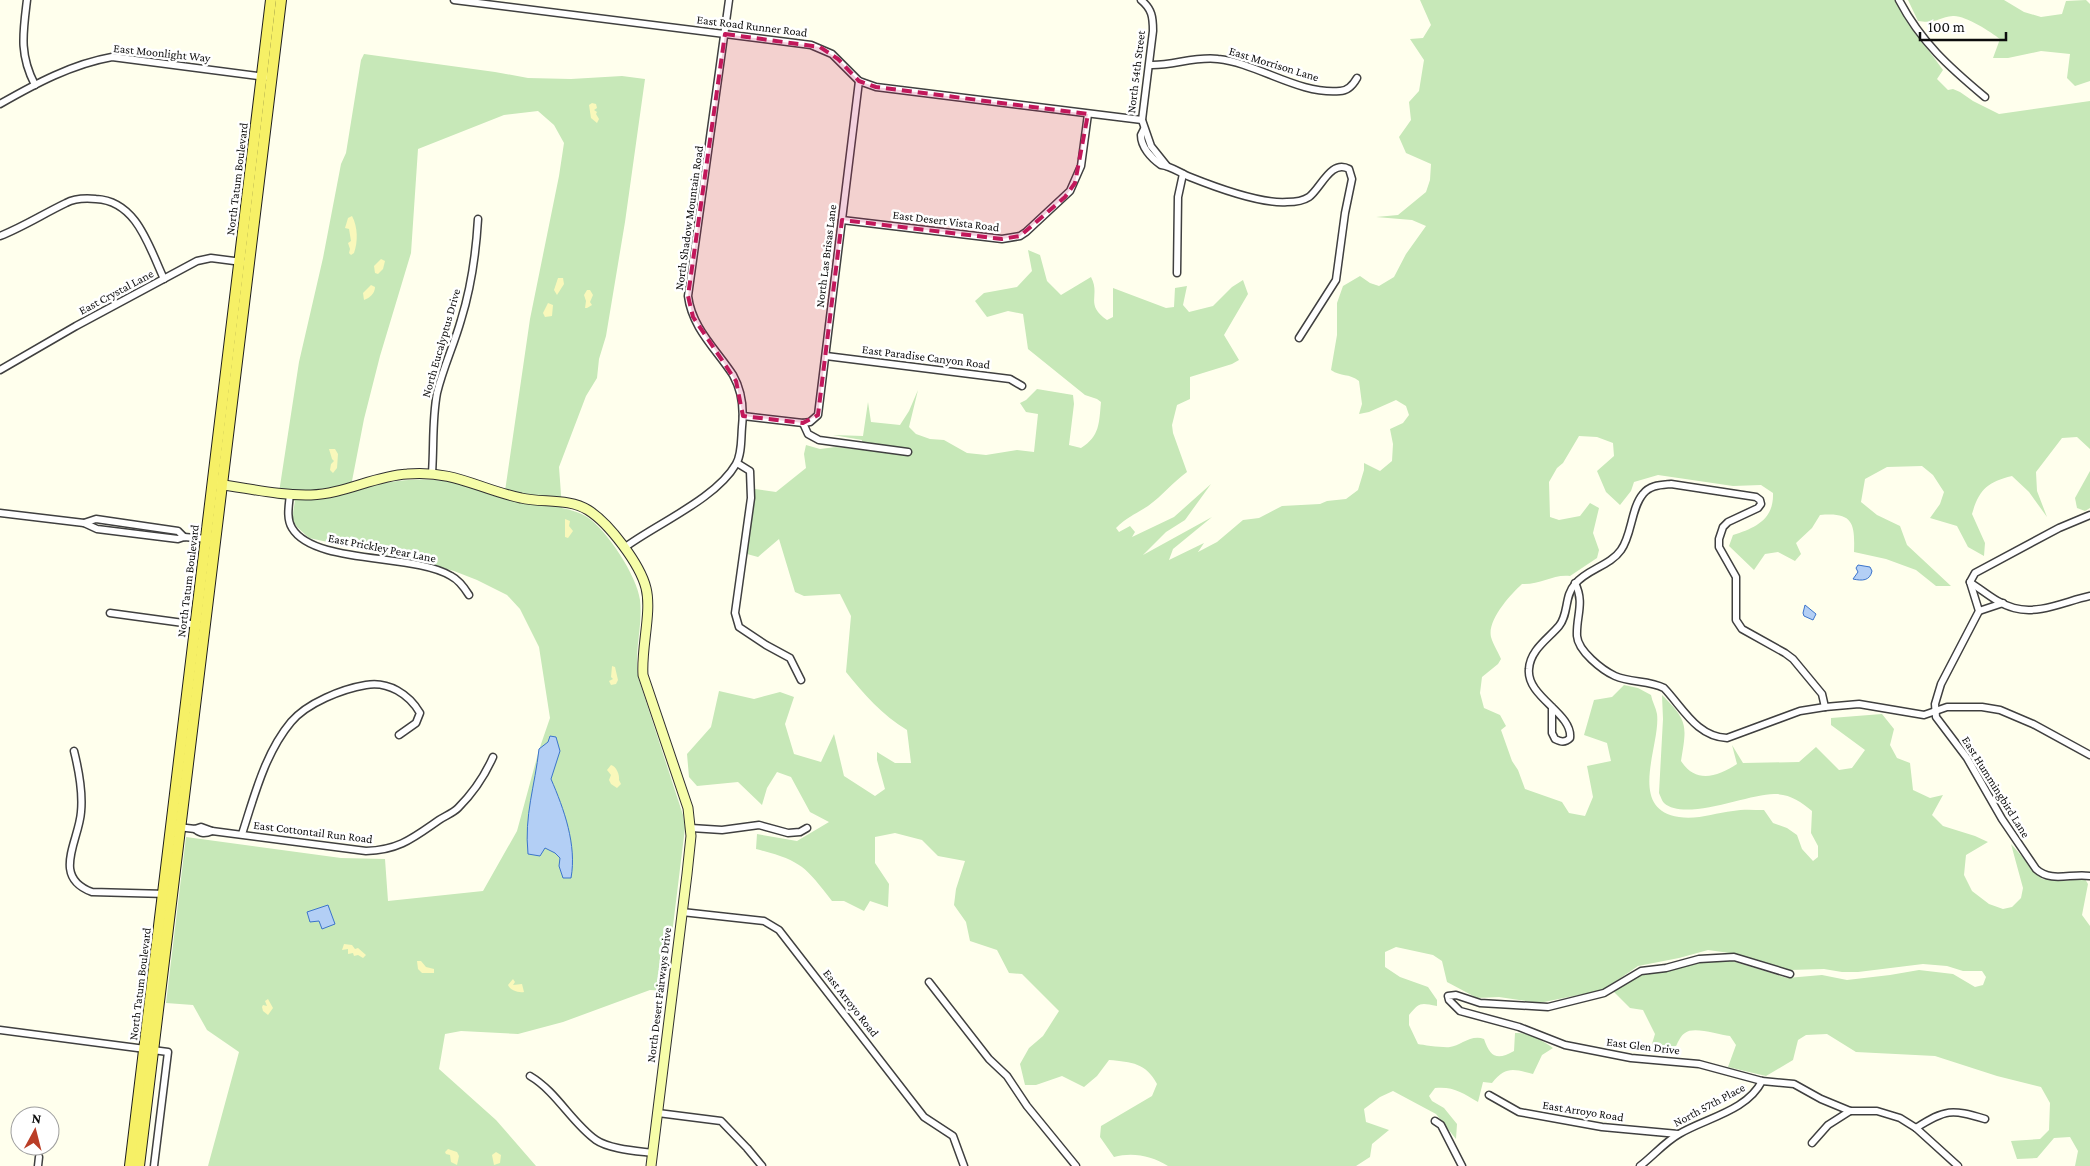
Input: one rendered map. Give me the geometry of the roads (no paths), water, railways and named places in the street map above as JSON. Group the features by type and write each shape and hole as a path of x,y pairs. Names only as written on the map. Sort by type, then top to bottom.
{"main road":[{"name":"North Tatum Boulevard","path":"267,77 271,0"},
{"name":"North Tatum Boulevard","path":"139,1166 149,1049 244,262 267,77 281,0"},
{"name":"North Tatum Boulevard","path":"130,1166 149,1049"}],"street":[{"path":"27,0 23,53 24,62 35,85"},
{"name":"East Road Runner Road","path":"454,0 812,45 838,59 859,81"},
{"name":"North Shadow Mountain Road","path":"729,0 706,180 688,296 693,318 736,381 741,396 743,416 737,463"},
{"name":"North 54th Street","path":"1141,0 1153,16 1150,65 1142,120"},
{"path":"1899,0 1909,19 1926,43 1959,76 1985,97"},
{"name":"East Moonlight Way","path":"0,104 35,85 89,62 112,57 267,77"},
{"name":"East Morrison Lane","path":"1150,65 1160,66 1202,59 1223,59 1288,82 1318,90 1341,92 1349,88 1357,78"},
{"path":"859,81 876,87 1142,120 1144,129 1141,135 1144,146 1156,161 1182,174 1259,199 1286,202 1306,198 1327,175 1339,167 1345,166 1350,169 1352,179 1345,213 1336,280 1299,338"},
{"name":"North Las Brisas Lane","path":"803,423 810,422 818,415 859,81"},
{"name":"East Desert Vista Road","path":"842,220 1002,240 1020,236 1065,197 1075,183 1081,166 1088,114"},
{"path":"1177,273 1178,196 1182,174"},
{"path":"0,236 76,199 104,199 118,204 134,218 164,279"},
{"name":"North Eucalyptus Drive","path":"432,473 434,408 443,371 462,320 468,295 478,219"},
{"name":"East Crystal Lane","path":"0,370 164,279 204,259 211,258 244,262"},
{"name":"East Paradise Canyon Road","path":"826,356 1010,379 1022,386"},
{"path":"743,416 803,423 808,434 819,440 908,452"},
{"path":"624,548 703,496 725,478 737,463 750,471 750,498 735,613 739,626 766,645 790,658 802,680"},
{"name":"North Desert Fairways Drive","path":"217,484 290,494 325,494 389,476 432,473 461,478 520,498 568,503 584,507 597,517 624,548 646,586 648,610 643,645 643,675 683,788 691,828 651,1166"},
{"path":"1552,707 1552,733 1555,740 1567,741 1570,738 1570,728 1552,707 1532,686 1528,675 1529,663 1541,644 1562,621 1570,591 1575,583 1619,552 1640,498 1652,487 1671,484 1756,497 1760,500 1758,508 1728,522 1723,527 1719,539 1719,548 1736,577 1736,620 1742,630 1786,653 1793,659 1822,694 1825,707"},
{"name":"East Prickley Pear Lane","path":"290,494 290,523 292,529 303,540 317,547 333,551 442,571 452,576 463,586 469,595"},
{"path":"0,512 84,523 96,529 131,534 211,540"},
{"path":"1970,582 1976,574 2059,528 2090,515"},
{"path":"84,523 96,519 132,524 178,531 184,537"},
{"path":"131,534 132,524"},
{"path":"1935,712 1936,696 1941,684 1979,611 1970,582"},
{"path":"1970,582 2003,604 2029,610 2090,596"},
{"path":"1575,583 1580,593 1577,636 1580,648 1616,676 1656,684 1664,688 1698,727 1716,737 1727,738 1800,711 1825,707 1859,704 1924,715 1947,707 1982,707 2000,710 2032,724 2090,755"},
{"path":"1979,611 2003,604"},
{"path":"110,613 200,625"},
{"path":"242,834 271,756 292,721 306,709 347,688 377,683 396,689 416,706 420,713 416,723 399,734"},
{"name":"East Hummingbird Lane","path":"1935,712 1936,717 1968,758 2002,819 2036,869 2042,875 2052,877 2090,876"},
{"path":"74,752 82,805 80,823 70,858 71,876 78,885 92,892 168,894"},
{"name":"East Cottontail Run Road","path":"176,827 195,829 201,827 212,831 366,851 384,850 398,846 420,834 458,808 473,790 493,757"},
{"path":"691,828 722,830 759,824 788,833 800,832 806,828"},
{"name":"East Arroyo Road","path":"682,912 764,921 780,930 924,1117 953,1136 964,1166"},
{"name":"East Glen Drive","path":"1790,974 1734,957 1699,959 1666,968 1641,971 1604,993 1548,1007 1480,1003 1456,995 1448,996 1448,1000 1460,1011 1519,1026 1565,1046 1631,1058 1699,1064 1762,1081 1794,1084 1821,1099 1850,1111 1876,1111 1900,1118 1916,1128 1958,1166"},
{"path":"929,982 989,1059 1007,1076 1026,1106 1076,1166"},
{"path":"0,1030 149,1049"},
{"name":"North Tatum Boulevard","path":"149,1049 168,1052 154,1166"},
{"path":"530,1076 545,1084 568,1113 598,1141 618,1148 652,1153"},
{"name":"North 57th Place","path":"1640,1166 1678,1134 1743,1102 1756,1093 1762,1081"},
{"name":"East Arroyo Road","path":"1489,1095 1519,1112 1602,1127 1678,1134"},
{"path":"1812,1143 1828,1125 1850,1111"},
{"path":"1916,1128 1939,1114 1963,1112 1985,1119"},
{"path":"658,1113 721,1121 762,1166"},
{"path":"1435,1121 1441,1125 1462,1166"},
{"path":"38,1166 39,1157"}],"water":[{"path":"1858,565 1870,567 1872,571 1869,577 1862,580 1853,579 1858,572 1856,568"},
{"path":"1805,605 1816,614 1813,620 1804,616"},
{"path":"550,736 556,737 560,751 551,779 565,815 571,840 571,878 563,878 559,866 560,858 555,853 545,848 540,856 528,854 527,826 539,749 548,742"},
{"path":"328,905 335,924 322,929 319,921 310,922 307,912"}]}
